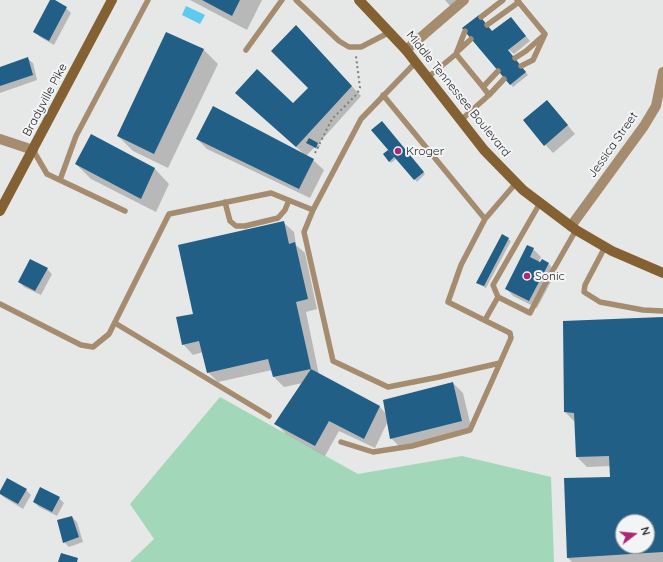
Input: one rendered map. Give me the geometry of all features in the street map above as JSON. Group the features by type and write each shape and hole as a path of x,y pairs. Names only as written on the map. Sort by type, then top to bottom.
{"main road":[{"name":"Bradyville Pike","path":"0,211 112,0"},
{"name":"Middle Tennessee Boulevard","path":"359,0 406,50 484,150 516,183 573,228 628,259 663,273"}],"street":[{"path":"406,50 464,0"},
{"name":"Jessica Street","path":"573,228 644,126 656,106 663,72"},
{"path":"0,139 33,150"}],"lane":[{"path":"60,180 76,136 148,0"},
{"path":"246,50 282,0"},
{"path":"296,0 339,40 349,47 361,47 390,32"},
{"path":"480,17 503,0"},
{"path":"487,25 518,1 545,34"},
{"path":"456,54 465,31"},
{"path":"515,58 526,52 545,34"},
{"path":"521,66 534,60 545,34"},
{"path":"427,78 456,54 471,38"},
{"path":"456,54 489,95"},
{"path":"416,62 361,119 304,232 333,362 388,387 500,363"},
{"path":"483,87 498,71"},
{"path":"461,120 489,95 504,79"},
{"path":"383,95 485,219"},
{"path":"33,150 47,174 125,211"},
{"path":"341,442 373,452 412,446 470,430 511,338 510,334 448,302 461,265 485,219 516,183"},
{"path":"0,304 81,345 93,348 109,334 169,214 271,193 314,210"},
{"path":"225,202 230,221 236,226 245,226 278,218 285,210 289,200"},
{"path":"540,203 493,286 498,298 530,313 573,228"},
{"path":"605,247 585,285 584,292 600,302 643,310 663,311"},
{"path":"485,320 498,298"},
{"path":"115,323 269,416"}],"path":[{"path":"316,153 332,119 357,94 360,88 354,47"}],"green space":[{"path":"220,397 358,474 462,456 551,477 554,562 130,562 154,539 130,504"}],"water":[{"path":"186,6 205,15 200,24 182,15"}],"building":[{"path":"50,0 55,0 67,7 49,41 33,32"},
{"path":"202,0 240,0 232,16"},
{"path":"479,15 492,31 511,17 526,36 508,50 526,72 510,85 462,28"},
{"path":"296,25 352,86 296,147 235,93 257,69 293,103 308,88 271,51"},
{"path":"166,32 204,49 154,154 117,136"},
{"path":"28,57 33,75 0,86 0,67"},
{"path":"547,100 568,125 544,146 523,120"},
{"path":"213,106 314,159 299,189 196,139"},
{"name":"Kroger","path":"382,121 424,172 414,180 371,130"},
{"path":"91,134 155,168 141,199 75,164"},
{"path":"309,138 318,143 316,148 306,143"},
{"path":"388,150 394,157 389,162 383,154"},
{"path":"284,221 289,244 295,242 308,299 296,302 311,369 273,377 268,359 207,373 199,341 182,345 176,317 193,314 178,245"},
{"path":"502,234 509,238 484,286 476,283"},
{"name":"Sonic","path":"527,245 534,248 530,257 540,262 542,259 549,263 529,301 505,289"},
{"path":"30,259 48,268 35,291 18,282"},
{"path":"663,317 663,552 655,552 655,514 615,514 615,554 631,554 567,558 564,478 610,477 609,456 576,457 574,413 564,412 563,321"},
{"path":"311,369 380,406 364,439 329,421 315,446 274,424"},
{"path":"453,382 462,421 390,439 383,400"},
{"path":"7,478 27,489 18,504 0,494 0,491"},
{"path":"40,487 60,497 52,512 33,502"},
{"path":"72,516 79,537 63,543 57,520"},
{"path":"61,553 78,558 77,562 58,562"}],"place":[{"name":"Kroger","path":"398,151"},
{"name":"Sonic","path":"527,276"}]}
